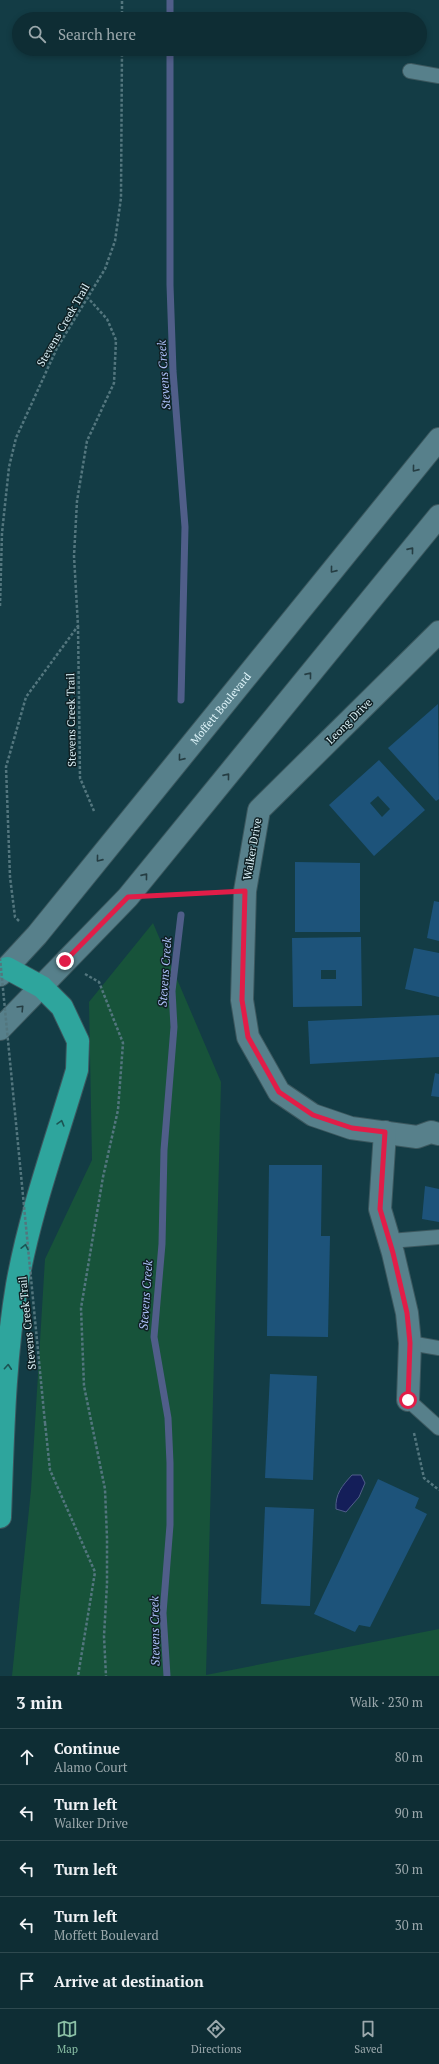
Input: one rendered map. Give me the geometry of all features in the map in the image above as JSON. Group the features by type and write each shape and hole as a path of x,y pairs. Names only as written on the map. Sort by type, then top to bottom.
{"highway":[{"path":"0,1517 5,1399 17,1286 28,1236 77,1070 78,1042 62,1007 42,987 2,967"}],"main road":[{"name":"Moffett Boulevard","path":"2,967 47,923 439,439"},
{"path":"0,1029 128,897 439,516"},
{"name":"Leong Drive","path":"259,810 439,632"},
{"name":"Walker Drive","path":"259,810 245,891 242,1000 248,1037 279,1092 313,1115 352,1128 417,1137 431,1132 439,1134"},
{"path":"385,1132 380,1209 390,1241 407,1313 410,1343 408,1400"},
{"name":"Walker Drive","path":"417,1137 427,1147 439,1149"}],"lane":[{"path":"410,71 439,76"},
{"path":"390,1241 439,1237"},
{"path":"410,1343 439,1348"},
{"path":"408,1400 439,1428"}],"path":[{"path":"122,0 122,12"},
{"name":"Stevens Creek Trail","path":"0,606 2,532 9,467 16,438 57,348 105,269 115,241 121,198 122,56"},
{"name":"Stevens Creek Trail","path":"78,626 80,778 94,811"},
{"path":"128,897 245,891"},
{"name":"Stevens Creek Trail","path":"2,967 50,1470 95,1572 78,1676"},
{"path":"408,1400 424,1478 439,1490"}],"green space":[{"path":"153,923 221,1082 206,1675 439,1629 439,1676 12,1676 31,1490 45,1259 92,1160 89,1002"}],"shaded area":[{"path":"352,1475 361,1475 365,1483 359,1497 346,1512 336,1509 340,1490"}],"building":[{"path":"438,704 439,799 436,801 388,748"},
{"path":"379,760 425,810 374,856 329,805","holes":["378,796 390,809 382,817 370,803"]},
{"path":"295,862 360,863 360,932 295,932"},
{"path":"434,901 439,902 439,941 427,938"},
{"path":"361,937 362,1006 293,1007 292,938","holes":["321,970 336,970 336,979 321,979"]},
{"path":"414,948 439,953 439,997 405,989"},
{"path":"439,1015 439,1057 310,1064 308,1021"},
{"path":"435,1073 439,1074 439,1097 431,1096"},
{"path":"269,1165 322,1165 321,1236 330,1236 328,1337 267,1336"},
{"path":"425,1186 439,1189 439,1222 422,1219"},
{"path":"270,1374 317,1376 313,1480 265,1478"},
{"path":"378,1479 419,1498 415,1508 427,1514 370,1627 359,1625 355,1632 314,1614"},
{"path":"265,1507 314,1509 310,1606 261,1604"}],"waterway":[{"name":"Stevens Creek","path":"170,0 170,12"},
{"name":"Stevens Creek","path":"170,56 170,285 173,371 185,527 181,700"},
{"name":"Stevens Creek","path":"167,1676 163,1613 170,1525 170,1463 168,1418 154,1337 162,1244 164,1150 174,1027 172,991 181,915"}],"route":[{"path":"65,961 128,897 245,891 242,1000 248,1037 279,1092 313,1115 352,1128 385,1132 380,1209 390,1241 407,1313 410,1343 408,1400"}]}
